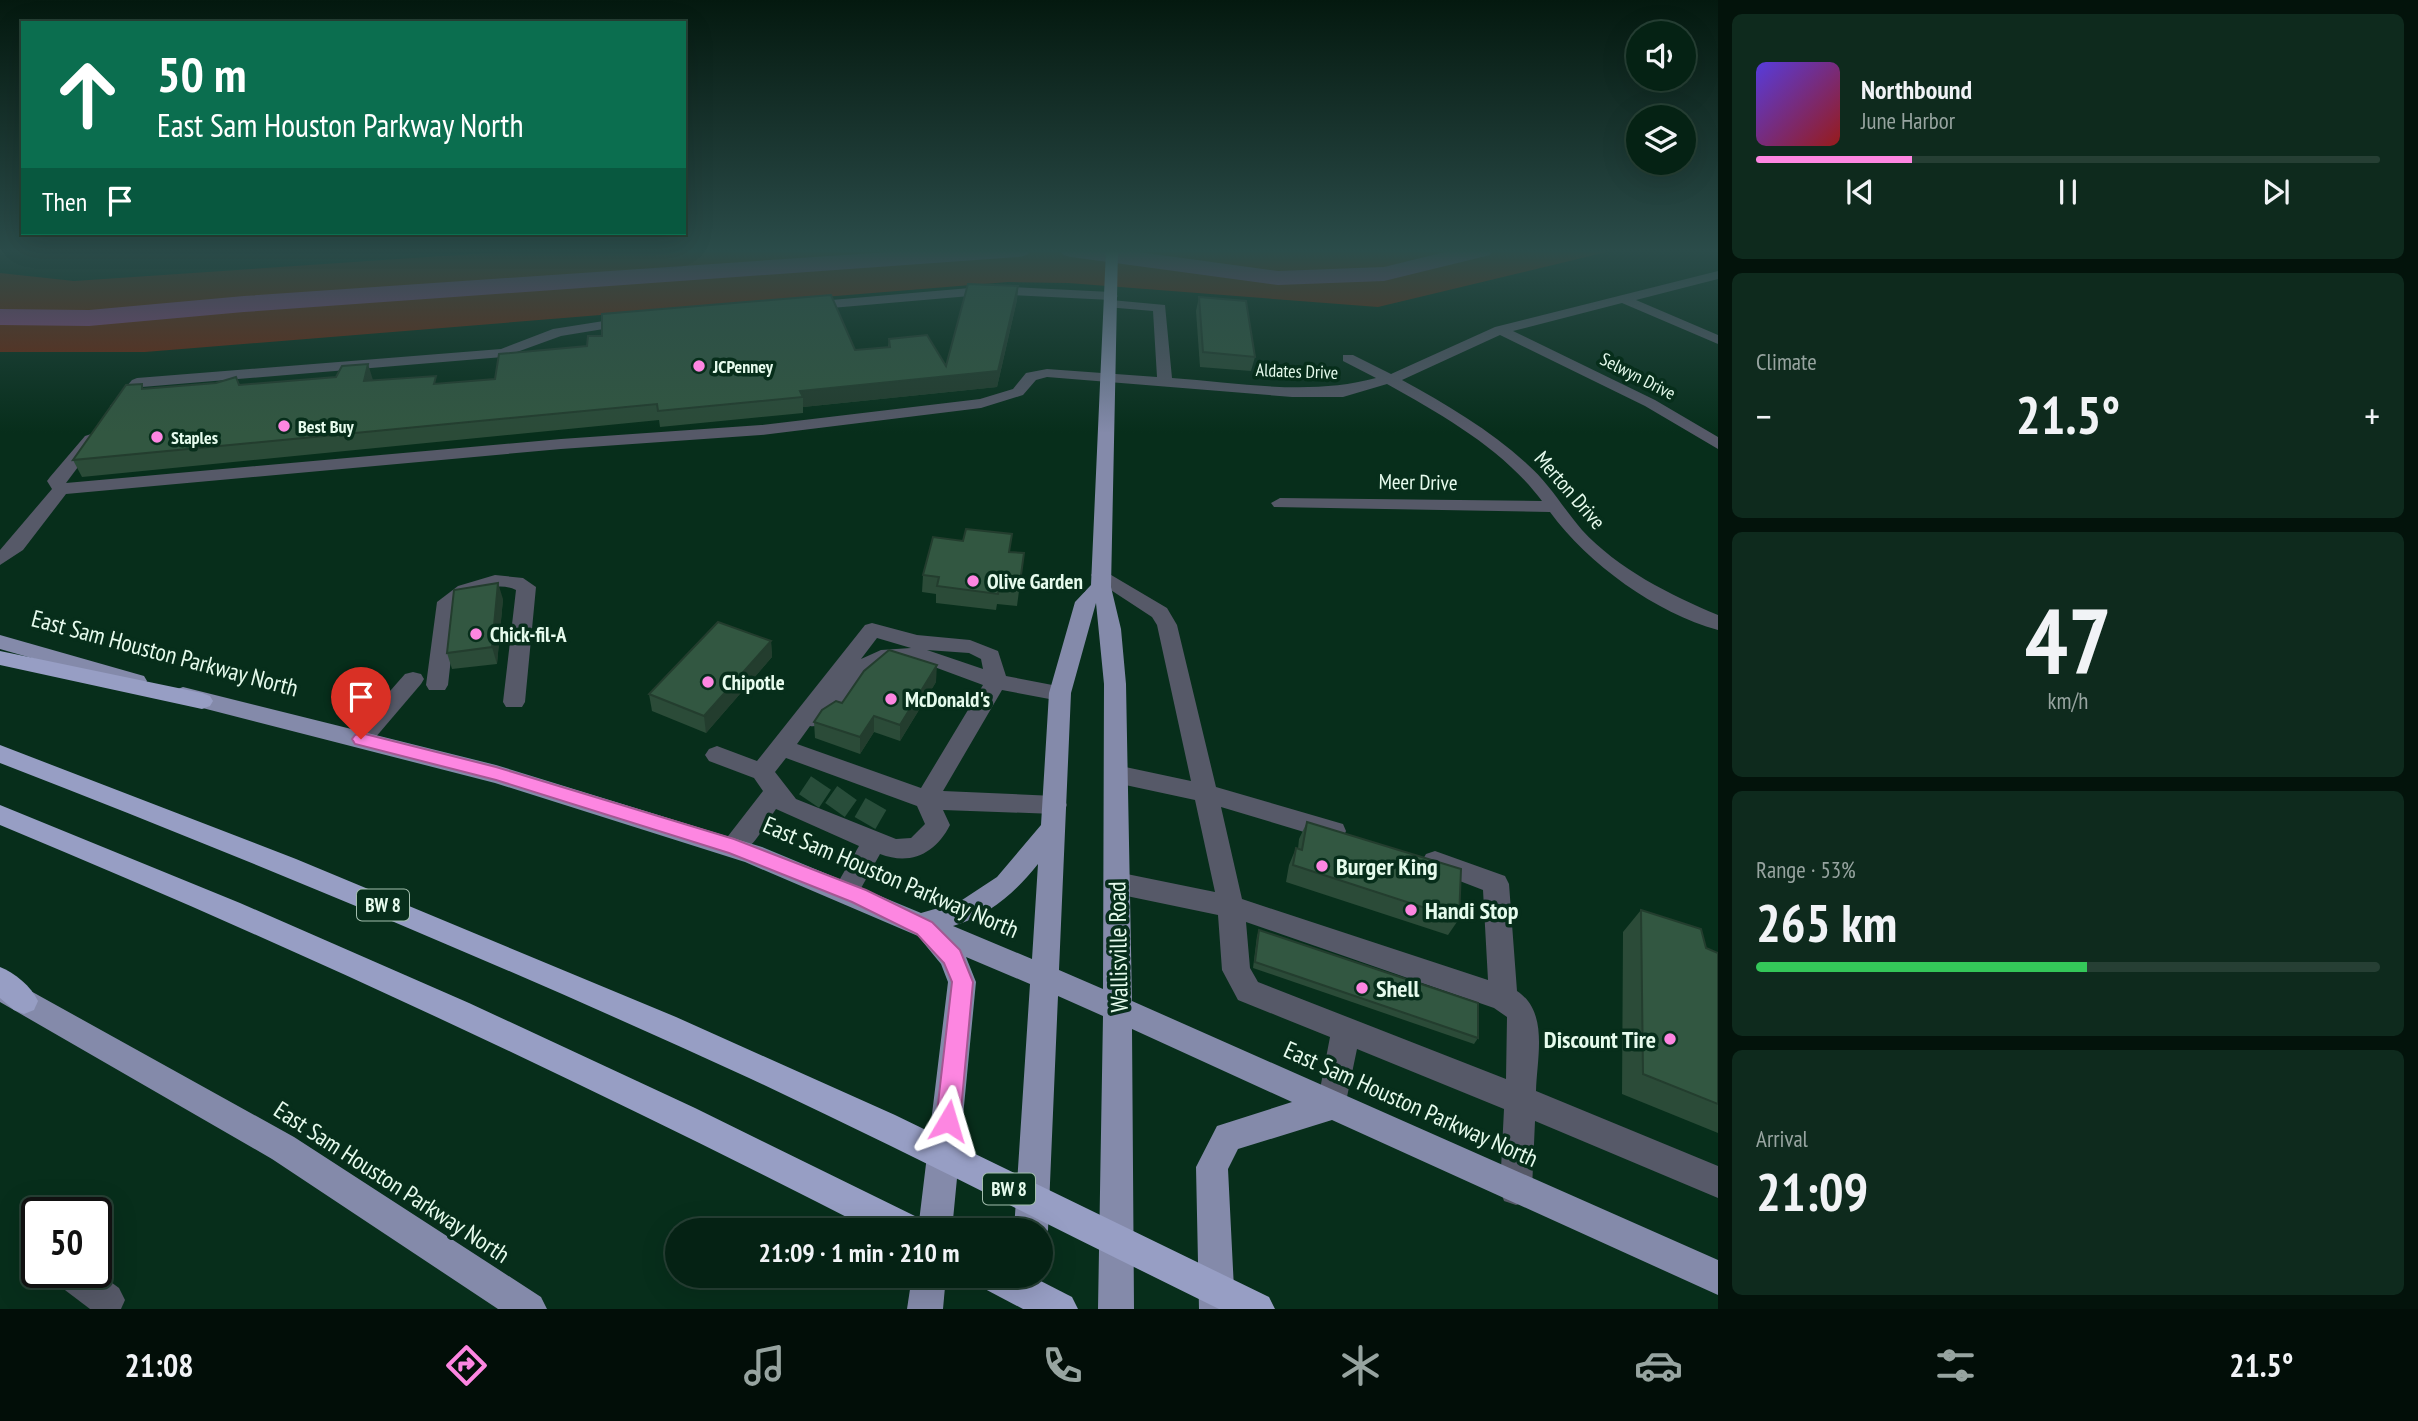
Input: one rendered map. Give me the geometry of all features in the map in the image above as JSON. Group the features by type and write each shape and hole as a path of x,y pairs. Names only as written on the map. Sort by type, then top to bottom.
{"highway":[{"path":"0,658 202,701"},
{"name":"BW 8","path":"0,754 180,822 370,900 761,1069 1257,1309"},
{"path":"0,815 335,956 748,1149 883,1218"},
{"path":"0,979 12,994"},
{"path":"1019,1288 1060,1309"}],"main road":[{"name":"Wallisville Road","path":"1111,311 1101,581 1108,603 1116,774 1119,1009 1116,1309"},
{"path":"1032,1218 1060,693 1085,602 1101,581"},
{"name":"East Sam Houston Parkway North","path":"0,642 202,701 496,774 734,847 846,891 922,927 1119,1009 1718,1278"},
{"path":"936,1218 962,982 952,957 922,927 967,911 1006,885 1054,816"},
{"name":"East Sam Houston Parkway North","path":"12,994 283,1148 528,1309"},
{"path":"1217,1309 1212,1167 1228,1137 1332,1105"},
{"path":"925,1309 928,1288"},
{"path":"1026,1309 1027,1288"}],"street":[{"path":"0,559 16,546 61,489 592,441 731,433 981,403 1018,392 1031,376 1047,373 1108,378 1164,375 1160,311"},
{"name":"Aldates Drive","path":"1164,375 1227,373 1234,376 1237,388 1319,393 1351,391 1391,380 1500,330 1575,311"},
{"path":"1651,311 1718,340"},
{"path":"61,489 56,481 137,383 503,354 558,332 598,323 639,320"},
{"name":"Selwyn Drive","path":"1500,330 1670,413 1718,444"},
{"name":"Merton Drive","path":"1348,358 1391,380 1503,451 1536,482 1588,545 1618,569 1658,594 1718,623"},
{"name":"Meer Drive","path":"1280,503 1554,507"},
{"path":"437,685 447,602 465,588 492,581 517,581 526,587 514,702"},
{"path":"1101,581 1160,613 1167,625 1231,906 1236,970 1248,990 1718,1182"},
{"path":"734,847 770,781 781,747 872,630 904,640 970,645 991,656 996,682 926,800"},
{"path":"797,727 815,718 823,708 840,698 867,664 904,654 931,659 996,682 1060,693"},
{"path":"361,739 413,679"},
{"path":"781,747 816,791 842,800 872,818 911,851 928,842 938,825 926,800"},
{"path":"717,755 770,781 787,806 816,791 842,800 872,818 926,800 1054,816"},
{"path":"1116,774 1205,793 1361,839"},
{"path":"846,891 872,818"},
{"path":"1412,855 1473,873 1496,884 1503,998"},
{"path":"1117,883 1231,906 1503,998 1520,1009 1524,1026 1516,1189"},
{"path":"1332,1105 1346,1028"},
{"path":"91,1288 107,1300"}],"shaded area":[{"path":"0,311 649,311 145,352 0,352"}],"building":[{"path":"637,311 838,311 855,350 890,347 889,339 927,335 946,366 961,311 1012,311 998,371 800,391 803,397 658,411 657,404 73,460 126,385 142,384 142,389 216,383 236,377 239,385 336,377 342,366 368,364 364,381 436,376 434,384 495,379 499,354 587,346 588,336 602,336 602,314"},
{"path":"1200,311 1248,311 1255,357 1203,352"},
{"name":"Olive Garden","path":"966,529 1012,534 1009,552 1024,553 1019,590 999,588 998,594 937,586 939,577 923,575 933,537 963,541"},
{"name":"Chick-fil-A","path":"498,583 492,647 447,653 454,590"},
{"path":"718,622 771,641 704,716 649,694"},
{"name":"McDonald's","path":"889,650 937,665 900,725 874,716 860,737 814,722 822,710 836,701 842,703 864,671"},
{"path":"1307,822 1461,869 1459,919 1293,865 1296,848 1302,850"},
{"name":"Discount Tire","path":"1641,910 1701,929 1706,948 1718,953 1718,1104 1643,1074"},
{"name":"Shell","path":"1259,930 1478,1003 1478,1038 1255,962"}],"waterway":[{"path":"0,317 89,318 166,311"}],"tunnel":[{"path":"809,801 821,783"},
{"path":"835,810 847,793"},
{"path":"865,823 876,804"}],"place":[{"name":"JCPenney","path":"699,366"},
{"name":"Best Buy","path":"284,426"},
{"name":"Staples","path":"157,437"},
{"name":"Olive Garden","path":"973,581"},
{"name":"Chick-fil-A","path":"476,634"},
{"name":"Chipotle","path":"708,682"},
{"name":"McDonald's","path":"891,699"},
{"name":"Burger King","path":"1322,866"},
{"name":"Handi Stop","path":"1411,910"},
{"name":"Shell","path":"1362,988"},
{"name":"Discount Tire","path":"1670,1039"}],"route":[{"path":"361,739 496,774 752,853 859,896 925,928 952,957 962,982 948,1121"}]}
